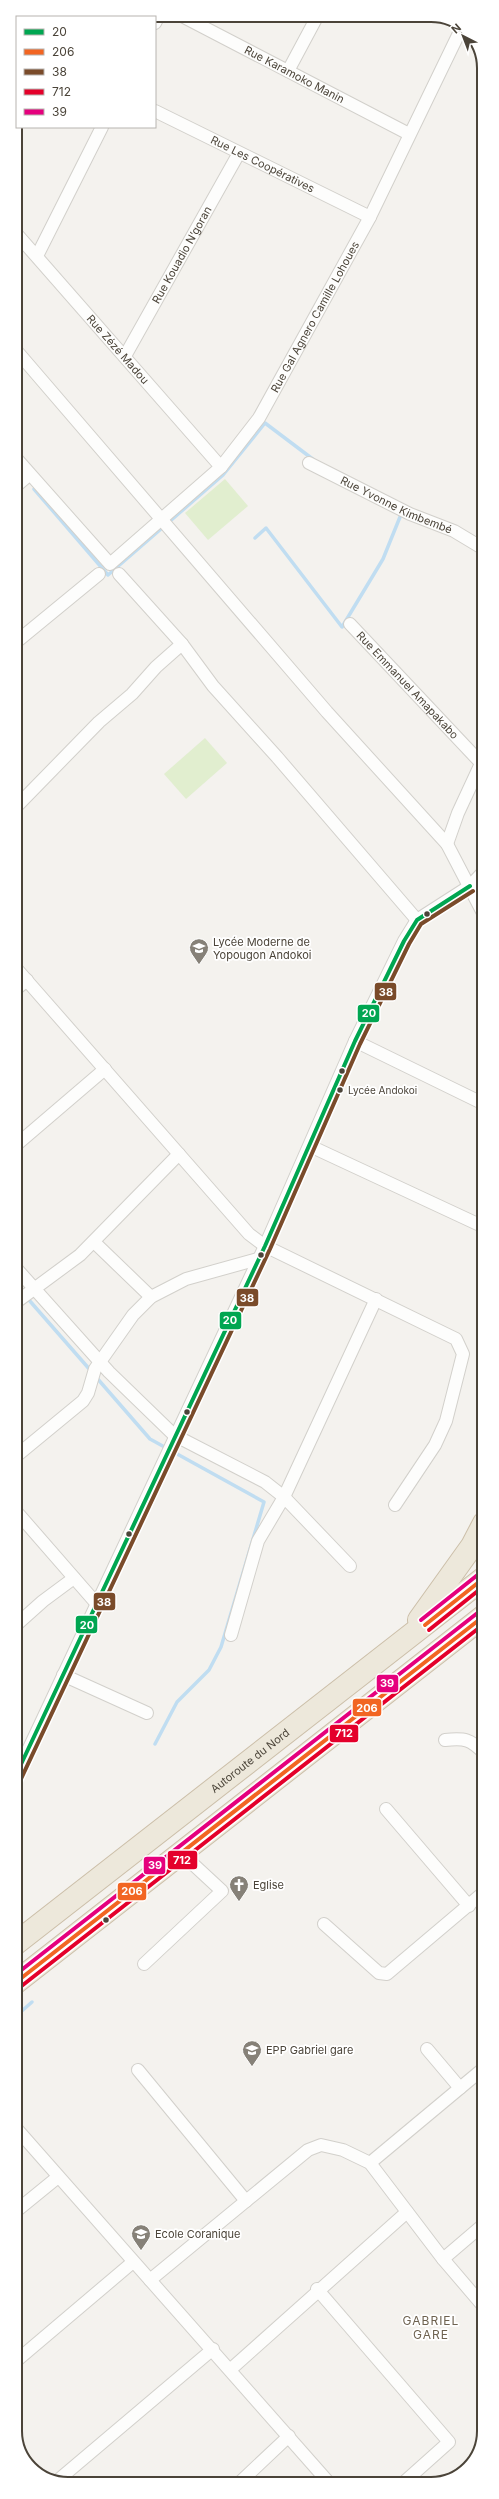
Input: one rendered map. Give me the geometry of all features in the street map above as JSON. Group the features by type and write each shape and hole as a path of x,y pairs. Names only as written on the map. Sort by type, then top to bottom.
{"highway":[{"path":"402,1643 472,1546 477,1536"},
{"name":"Autoroute du Nord","path":"22,1939 477,1584"},
{"path":"22,1978 477,1621"}],"street":[{"name":"Rue Karamoko Manin","path":"194,22 409,134"},
{"path":"288,71 314,22"},
{"name":"Rue Gal Agnero Camille Lohoues","path":"29,475 110,564 221,467 259,418 370,216 460,32"},
{"name":"Rue Les Coopératives","path":"156,112 370,216"},
{"path":"37,256 101,128"},
{"name":"Rue Kouadio N’goran","path":"125,356 239,153"},
{"name":"Rue Zézé Madou","path":"22,240 221,467"},
{"path":"22,357 327,712 447,844 477,900"},
{"name":"Rue Yvonne Kimbembé","path":"309,463 410,514 454,531 477,545"},
{"path":"22,466 29,475 22,481"},
{"path":"22,637 99,574"},
{"path":"119,574 182,644 213,686 283,763 416,920"},
{"name":"Rue Emmanuel Amapakabo","path":"350,624 477,755"},
{"path":"22,800 93,727 132,694 156,667 182,644"},
{"path":"447,844 458,813 477,771"},
{"path":"22,1763 174,1435 264,1246 310,1146 355,1041 416,920 470,886 477,878"},
{"path":"22,975 249,1234 264,1246 456,1339 463,1354 443,1428 425,1461 395,1505"},
{"path":"22,984 27,980"},
{"path":"355,1041 477,1101"},
{"path":"22,1140 105,1069"},
{"path":"310,1146 477,1224"},
{"path":"22,1297 80,1255 179,1154"},
{"path":"94,1242 151,1297"},
{"path":"22,1451 83,1401 88,1393 94,1369 133,1315 151,1297 186,1279 258,1259"},
{"path":"22,1275 100,1362 174,1435 265,1482 284,1497 350,1566"},
{"path":"231,1635 258,1541 284,1497 376,1299"},
{"path":"22,1518 96,1603"},
{"path":"22,1620 43,1601 74,1578"},
{"path":"63,1675 147,1713"},
{"path":"445,1740 467,1740 477,1747"},
{"path":"386,1810 469,1906"},
{"path":"144,1964 222,1891 181,1853"},
{"path":"324,1924 382,1975 387,1974 477,1899"},
{"path":"427,2049 460,2088"},
{"path":"138,2070 246,2200"},
{"path":"370,2164 477,2074"},
{"path":"22,2135 133,2262 231,2369 324,2477"},
{"path":"150,2280 308,2150 321,2145 343,2150 370,2164 443,2259 477,2299"},
{"path":"22,2206 58,2177"},
{"path":"231,2369 317,2289 407,2212"},
{"path":"443,2259 477,2230"},
{"path":"22,2357 133,2262"},
{"path":"317,2289 449,2442 410,2477"},
{"path":"62,2477 213,2349"},
{"path":"245,2477 289,2436"}],"green space":[{"path":"225,479 248,506 208,540 185,513"},
{"path":"205,738 227,763 186,799 164,774"}],"waterway":[{"path":"34,489 108,575 223,475 265,423 314,460"},
{"path":"255,538 266,528 342,627 383,559 402,512"},
{"path":"22,1292 91,1371"},
{"path":"96,1377 150,1439 264,1502 221,1647 209,1670 177,1702 155,1744"},
{"path":"22,2011 32,2002"}],"transit line":[{"name":"20","path":"22,1762 265,1246 355,1041 404,941 417,920 470,886"},
{"name":"38","path":"22,1777 270,1249 360,1044 409,944 421,924 473,891"},
{"name":"39","path":"421,1620 477,1575"},
{"name":"206","path":"425,1625 477,1584"},
{"name":"712","path":"429,1630 477,1592"},
{"name":"39","path":"22,1970 477,1613"},
{"name":"206","path":"22,1978 477,1621"},
{"name":"712","path":"22,1986 477,1629"}],"place":[{"name":"Lycée Moderne de Yopougon Andokoi","path":"199,965"},
{"name":"Lycée Andokoi","path":"340,1090"},
{"name":"Eglise","path":"239,1902"},
{"name":"EPP Gabriel gare","path":"252,2067"},
{"name":"Ecole Coranique","path":"141,2251"}],"district":[{"name":"GABRIEL GARE","path":"431,2327"}]}
